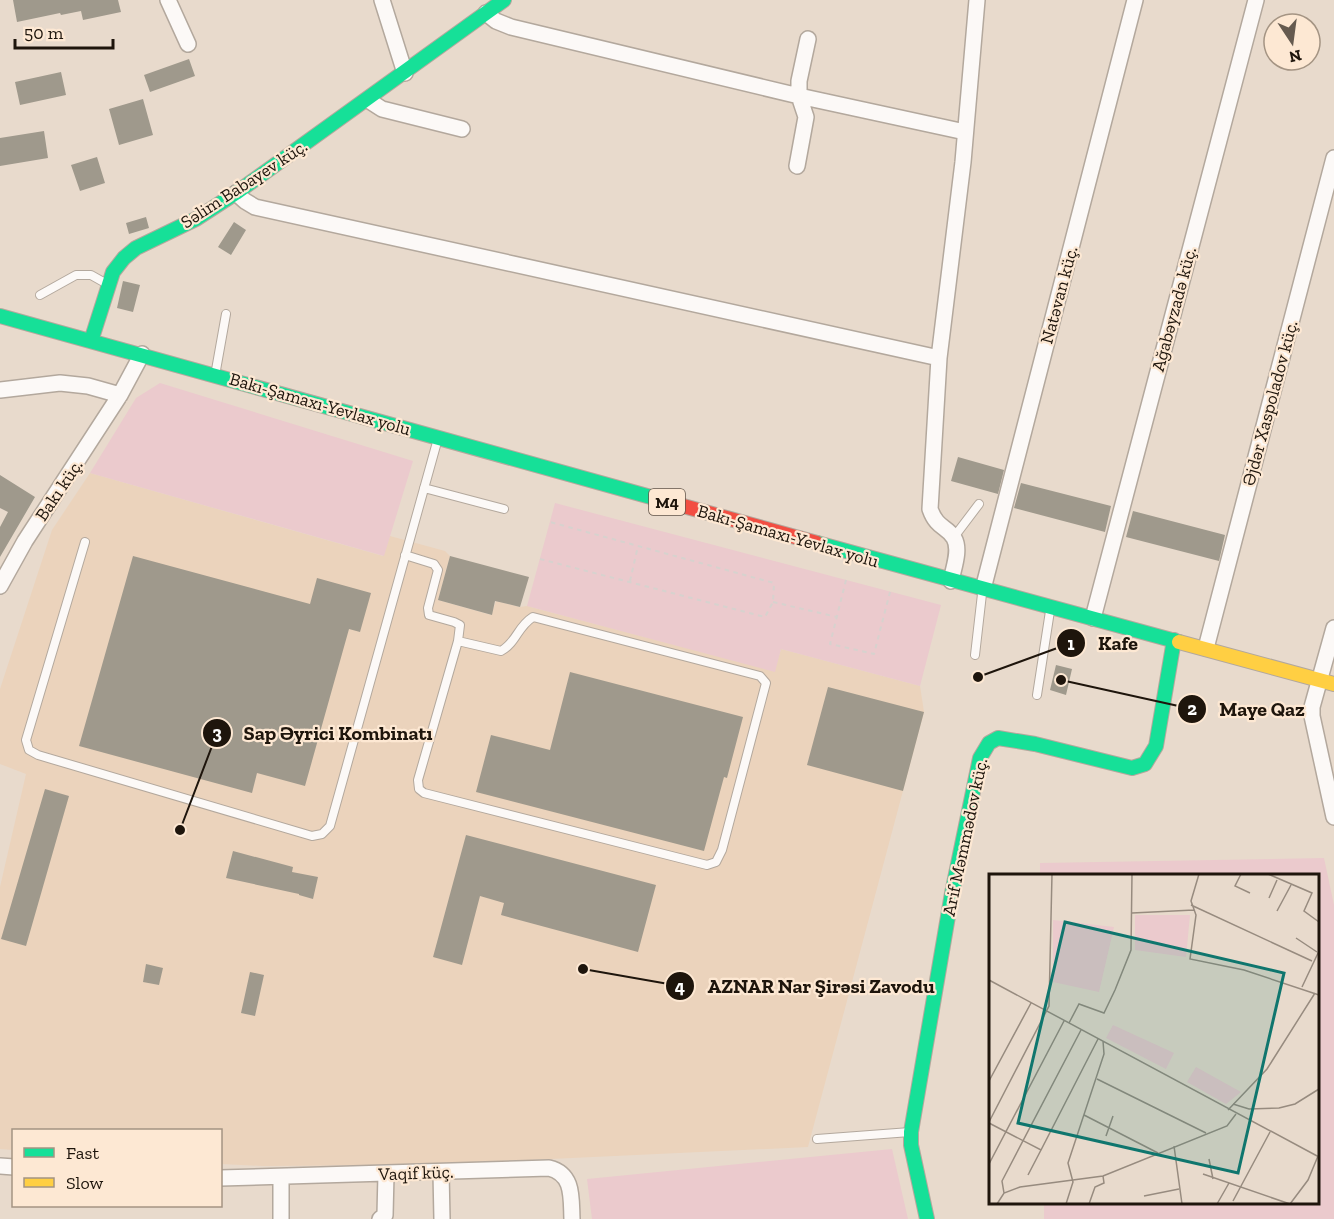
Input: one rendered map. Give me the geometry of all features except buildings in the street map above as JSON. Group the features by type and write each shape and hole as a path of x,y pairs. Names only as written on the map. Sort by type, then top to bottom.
{"main road":[{"name":"Səlim Babayev küç.","path":"91,340 113,272 136,248 196,219 236,193 504,0"},
{"name":"Bakı-Şamaxı-Yevlax yolu","path":"0,316 983,590 1327,682"},
{"name":"Arif Məmmədov küç.","path":"927,1219 911,1144 911,1132 952,892 983,752 992,740 998,738 1035,744 1132,768 1142,767 1150,760 1156,746 1174,640"}],"street":[{"path":"168,0 188,44"},
{"path":"382,0 405,73"},
{"path":"951,581 957,552 954,537 934,521 930,509 939,358 965,132 977,0"},
{"name":"Natəvan küç.","path":"983,590 1136,0"},
{"name":"Ağabəyzadə küç.","path":"1093,618 1256,0"},
{"path":"486,13 496,21 511,27 799,96 965,132"},
{"path":"797,166 806,117 799,96 799,81 808,39"},
{"path":"368,100 382,109 462,129"},
{"name":"Əjdər Xaspoladov küç.","path":"1206,648 1334,158"},
{"path":"236,193 255,207 939,358"},
{"name":"Bakı küç.","path":"0,586 25,541 120,395 142,354"},
{"path":"0,390 60,383 88,386 120,395"},
{"path":"1334,628 1327,682 1312,716 1334,817"},
{"name":"Vaqif küç.","path":"222,1178 549,1168 558,1170 568,1181 572,1219"},
{"path":"441,1172 442,1219"},
{"path":"380,1219 385,1215 386,1174"},
{"path":"280,1219 281,1177"}],"lane":[{"path":"40,295 76,275 91,275 109,285"},
{"path":"215,375 226,314"},
{"path":"85,542 26,740 29,750 38,755 312,836 322,834 330,826 438,438"},
{"path":"424,488 504,509"},
{"path":"954,537 979,504"},
{"path":"405,555 434,564 438,570 428,608 429,615 460,625 458,641 418,780 420,789 424,793 706,866 716,862 722,850 766,683 760,676 533,617 524,622 509,646 501,651 458,641"},
{"path":"975,655 983,590"},
{"path":"1037,695 1051,607"},
{"path":"817,1139 911,1132"}],"path":[{"path":"540,559 765,618 773,602 774,583 550,522"},
{"path":"629,582 638,546"},
{"path":"846,580 830,644 874,654 890,592"},
{"path":"773,602 837,617"}],"shaded area":[{"path":"160,383 413,461 384,556 90,473 136,398"},
{"path":"90,473 383,556 390,536 445,551 450,556 438,600 491,615 496,601 520,607 527,606 774,671 781,649 920,686 924,712 808,1147 420,1165 262,1166 222,1164 222,1129 12,1129 12,1150 0,1149 0,887 26,774 0,764 0,689 52,530"},
{"path":"555,503 941,605 920,686 781,649 775,672 527,606"},
{"path":"1324,858 1334,905 1334,1219 1044,1219 1044,1204 1319,1204 1319,874 1040,874 1040,863"},
{"path":"892,1149 908,1219 592,1219 587,1179"}],"traffic: fast":[{"path":"91,341 113,272 136,248 196,219 236,193 504,0"},
{"path":"0,316 658,499"},
{"path":"817,543 1179,642"},
{"path":"927,1219 911,1145 911,1132 952,893 980,758 989,743 998,738 1035,744 1132,768 1145,764 1156,746 1174,640"}],"traffic: slow":[{"path":"1179,642 1334,684"}],"traffic: jam":[{"path":"658,499 817,543"}],"place":[{"name":"Kafe","path":"978,677"},
{"name":"Maye Qaz","path":"1061,680"},
{"name":"Sap Əyrici Kombinatı","path":"180,830"},
{"name":"AZNAR Nar Şirəsi Zavodu","path":"583,969"}]}
